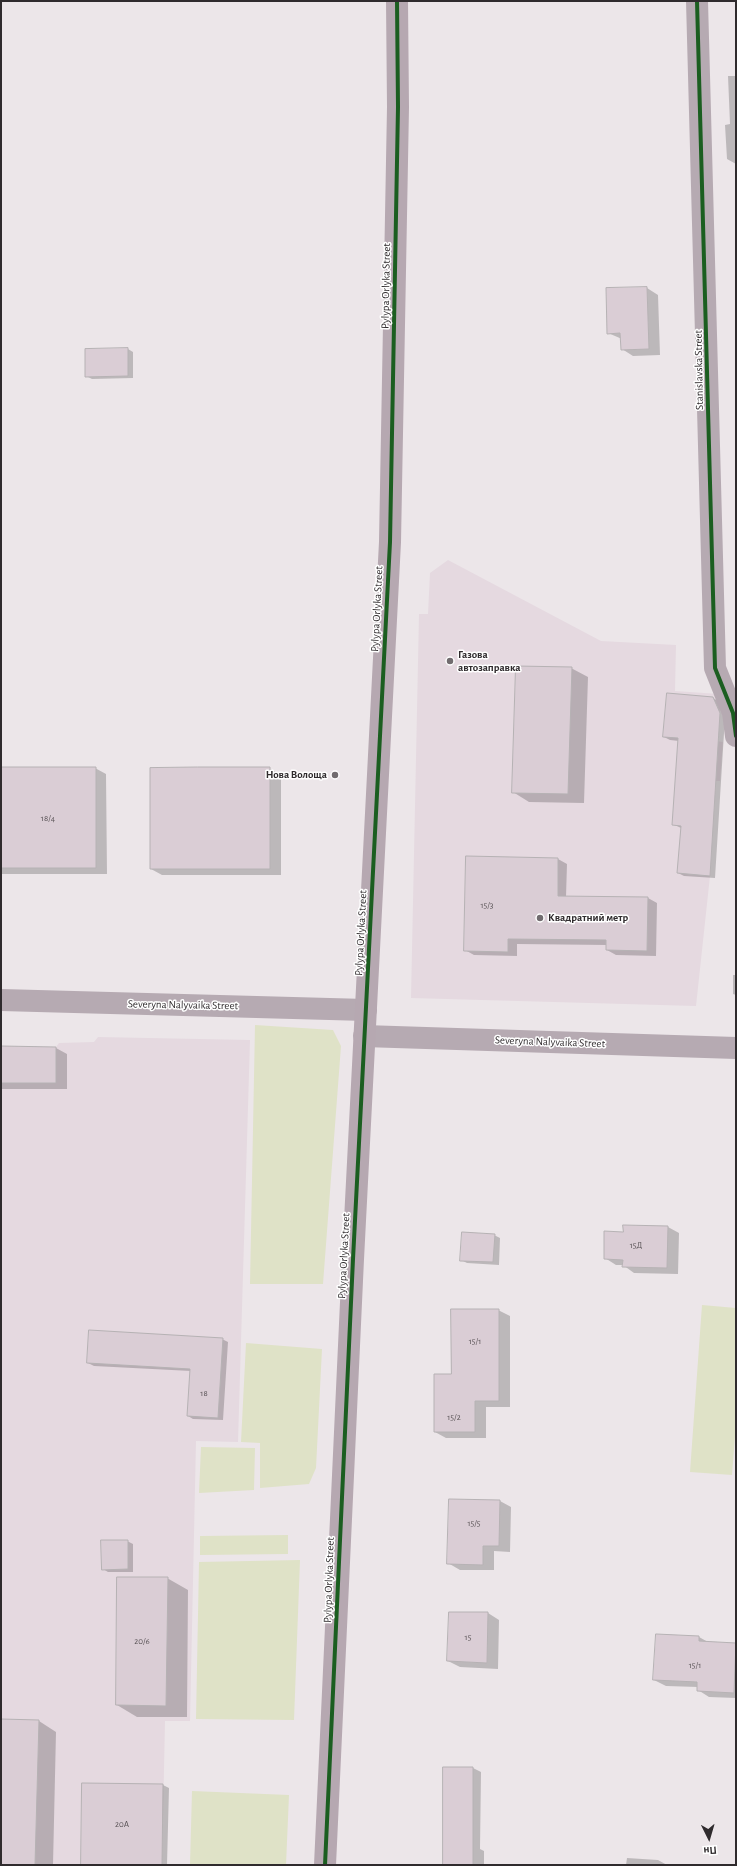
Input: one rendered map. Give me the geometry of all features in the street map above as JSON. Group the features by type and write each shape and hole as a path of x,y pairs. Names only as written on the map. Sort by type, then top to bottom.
{"main road":[{"name":"Pylypa Orlyka Street","path":"325,1865 364,1036 390,542 398,115 397,1"}],"street":[{"name":"Stanislavska Street","path":"697,1 715,668 733,713 736,736"},
{"name":"Severyna Nalyvaika Street","path":"1,1000 366,1010"},
{"name":"Severyna Nalyvaika Street","path":"364,1036 736,1048"}],"shaded area":[{"path":"448,560 601,641 676,645 675,691 719,694 721,697 717,741 723,742 720,781 716,781 710,876 696,1006 411,998 419,614 428,614 430,573"},
{"path":"98,1037 250,1040 238,1442 196,1441 190,1721 165,1721 162,1865 1,1865 1,1046 56,1047 59,1043 94,1042"}],"green space":[{"path":"255,1025 333,1030 341,1046 323,1284 250,1284"},
{"path":"702,1305 736,1308 736,1424 732,1475 690,1472"},
{"path":"246,1343 322,1349 316,1468 309,1484 260,1488 260,1443 241,1442"},
{"path":"201,1447 255,1448 254,1490 199,1493"},
{"path":"288,1535 288,1554 200,1555 200,1536"},
{"path":"300,1560 294,1720 196,1719 199,1562"},
{"path":"192,1791 289,1795 286,1865 190,1865"}],"building":[{"path":"647,287 649,349 621,350 620,333 607,334 606,288"},
{"path":"128,348 128,376 85,377 85,349"},
{"path":"516,666 572,667 568,794 512,793"},
{"path":"667,693 713,697 720,713 710,876 677,873 681,826 672,825 678,738 663,737"},
{"path":"1,767 96,767 96,868 1,868"},
{"path":"270,767 270,869 150,869 150,768"},
{"path":"466,856 558,858 558,896 648,897 647,951 606,950 606,940 508,939 508,952 464,951"},
{"path":"1,1046 56,1047 56,1083 1,1083"},
{"path":"623,1225 668,1226 667,1268 622,1267 623,1260 604,1259 604,1231 623,1232"},
{"path":"462,1232 495,1234 493,1262 460,1261"},
{"path":"451,1309 499,1309 499,1401 475,1401 475,1432 434,1432 434,1374 451,1374"},
{"path":"89,1330 223,1338 218,1418 187,1416 190,1369 87,1363"},
{"path":"449,1499 500,1500 499,1546 483,1546 483,1565 447,1564"},
{"path":"101,1540 128,1540 128,1569 102,1570"},
{"path":"117,1577 168,1577 166,1706 116,1705"},
{"path":"449,1612 488,1612 487,1663 447,1661"},
{"path":"656,1634 699,1636 699,1641 736,1643 734,1693 697,1691 697,1682 653,1680"},
{"path":"1,1719 39,1720 35,1865 1,1865"},
{"path":"443,1767 473,1767 473,1865 443,1865"},
{"path":"82,1783 163,1784 162,1865 81,1865"}],"cycle path":[{"path":"325,1865 353,1259 390,542 398,107 397,1"},
{"path":"697,1 715,668 733,713 736,736"}],"place":[{"name":"Газова автозаправка","path":"450,661"},
{"name":"Нова Волоща","path":"335,775"},
{"name":"Квадратний метр","path":"540,918"}]}
